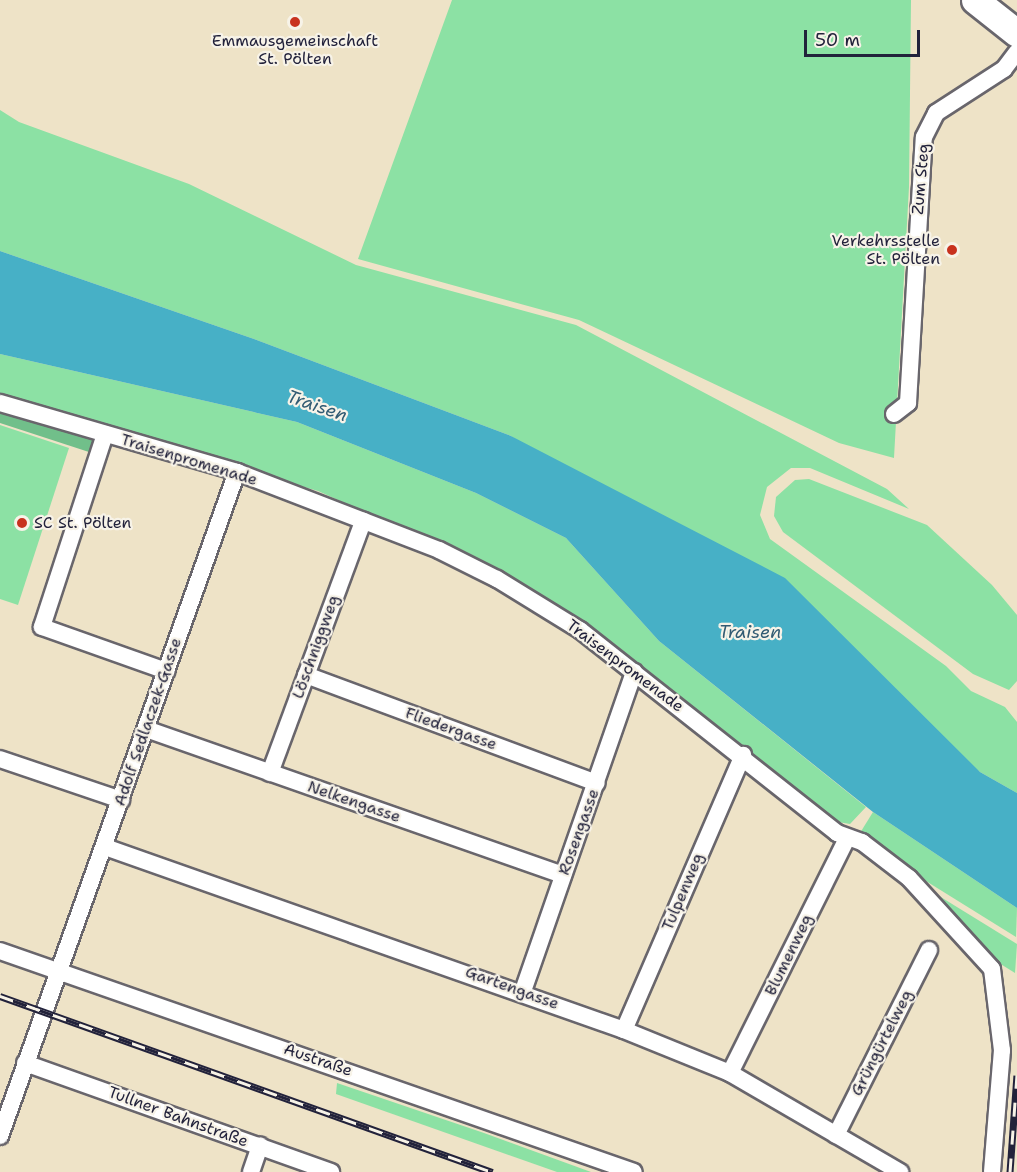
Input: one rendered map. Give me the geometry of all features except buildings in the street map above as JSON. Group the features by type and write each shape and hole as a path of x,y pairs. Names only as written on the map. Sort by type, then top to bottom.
{"main road":[{"path":"975,0 1017,33"}],"street":[{"name":"Zum Steg","path":"894,414 908,403 924,137 936,113 1004,69 1017,52"},
{"name":"Traisenpromenade","path":"0,403 237,472 363,521 497,579 580,630 847,838 862,842 909,878 992,969 1002,1050 992,1172"},
{"path":"105,434 42,627 166,671"},
{"name":"Adolf Sedlaczek-Gasse","path":"0,1136 25,1063 61,972 237,472"},
{"name":"Löschniggweg","path":"270,772 363,521"},
{"name":"Rosengasse","path":"523,991 634,672"},
{"name":"Fliedergasse","path":"306,675 597,783"},
{"name":"Nelkengasse","path":"146,729 563,875"},
{"name":"Tulpenweg","path":"624,1030 742,754"},
{"path":"0,759 121,800"},
{"name":"Blumenweg","path":"730,1073 847,838"},
{"name":"Gartengasse","path":"105,847 523,991 730,1073 900,1172"},
{"name":"Grüngürtelweg","path":"836,1135 929,950"},
{"name":"Austraße","path":"0,951 634,1172"},
{"name":"Tullner Bahnstraße","path":"25,1063 331,1172"},
{"path":"251,1172 260,1146"}],"green space":[{"path":"452,0 911,0 909,187 894,458 839,443 579,320 358,259"},
{"path":"0,110 19,122 189,184 356,265 576,325 887,489 909,509 810,468 791,468 767,487 760,515 770,539 946,666 971,691 1005,707 1017,722 1017,793 980,772 511,436 254,339 0,251"},
{"path":"0,354 297,422 476,493 566,538 659,641 866,807 850,824 838,822 613,643 523,583 318,491 0,399"},
{"path":"0,406 98,435 92,453 0,423"},
{"name":"SC St. Pölten","path":"0,425 69,448 18,605 0,599"},
{"path":"809,479 927,525 992,585 1017,615 1017,681 1009,690 973,674 783,532 774,516 776,497 795,480"},
{"path":"873,812 1017,908 1016,937 913,873 860,833"},
{"path":"931,891 1017,944 1015,973 991,958"},
{"path":"337,1083 591,1172 557,1172 336,1094"}],"water":[{"name":"Traisen","path":"0,251 254,339 511,436 785,578 980,772 1017,793 1017,908 873,812 659,641 566,538 476,493 297,422 0,354"}],"railway":[{"path":"0,996 492,1172"},
{"path":"1010,1172 1017,1075"}],"place":[{"name":"Emmausgemeinschaft St. Pölten","path":"295,22"},
{"name":"Verkehrsstelle St. Pölten","path":"952,250"},
{"name":"SC St. Pölten","path":"22,523"}]}
